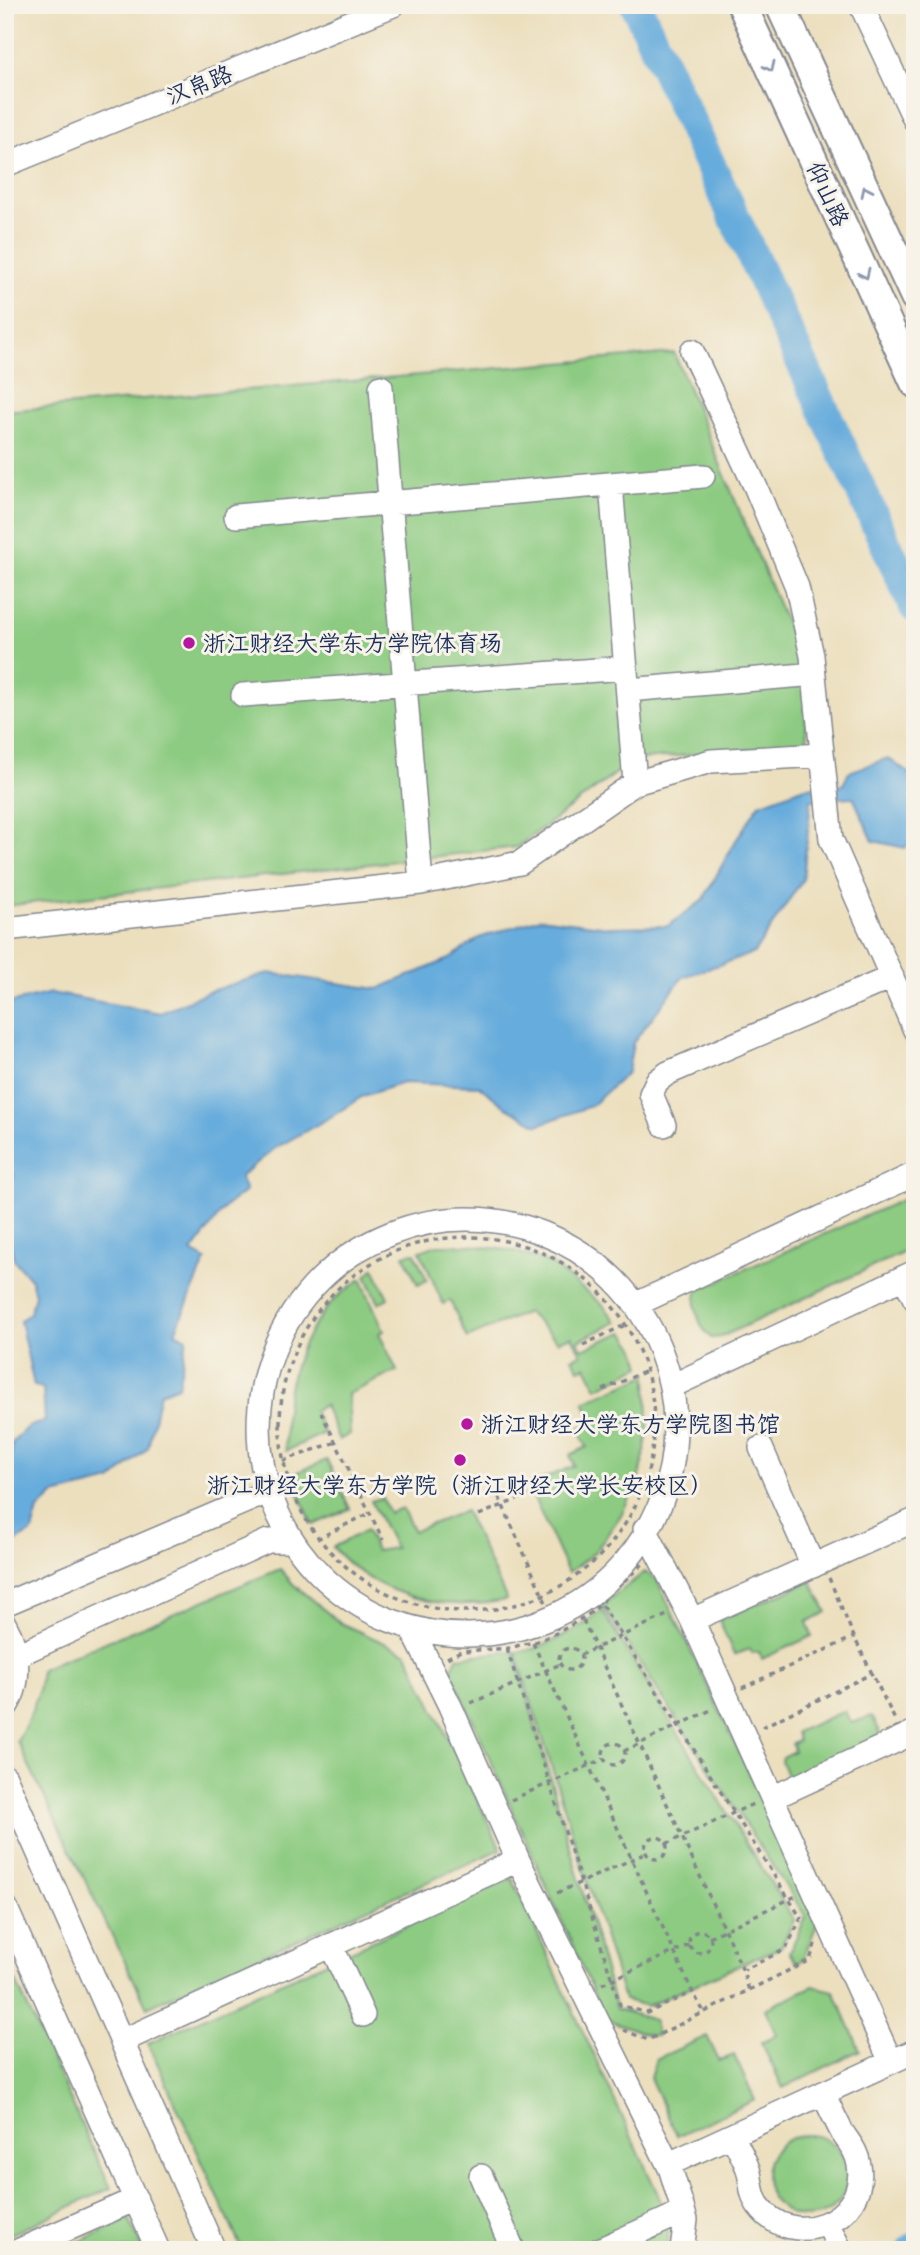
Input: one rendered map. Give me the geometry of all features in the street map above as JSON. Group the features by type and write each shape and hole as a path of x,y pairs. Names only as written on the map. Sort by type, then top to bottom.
{"main road":[{"name":"仰山路","path":"742,5 915,383"},
{"name":"仰山路","path":"780,5 911,281"}],"street":[{"name":"汉帛路","path":"5,165 393,5"},
{"path":"862,5 915,120"},
{"path":"692,351 756,488 796,587 812,656 831,839 915,1030"},
{"path":"381,387 421,883"},
{"path":"236,516 703,476"},
{"path":"611,484 635,783"},
{"path":"243,695 405,683 804,675"},
{"path":"5,929 421,883 520,863 635,783 711,761 822,755"},
{"path":"664,1125 651,1094 657,1081 668,1073 892,977"},
{"path":"641,1302 915,1174"},
{"path":"463,1213 558,1237 641,1302 674,1385 669,1476 637,1547 591,1595 551,1615 538,1625 480,1639 413,1631 337,1589 289,1541 265,1493 263,1393 295,1305 364,1239 463,1213"},
{"path":"674,1385 909,1274 915,1299"},
{"path":"761,1448 819,1568"},
{"path":"5,1604 265,1493"},
{"path":"685,1615 819,1568 915,1520"},
{"path":"645,1529 744,1735 764,1800 813,1889 891,2062"},
{"path":"17,1656 268,1541 289,1541"},
{"path":"5,1625 17,1656 16,1680 5,1709"},
{"path":"413,1631 450,1706 518,1860 671,2170"},
{"path":"764,1800 909,1734"},
{"path":"5,1777 214,2250"},
{"path":"122,2041 518,1860"},
{"path":"5,1906 159,2250"},
{"path":"331,1945 363,2015"},
{"path":"682,2250 685,2220 669,2164 915,2051"},
{"path":"732,2135 748,2171 751,2190 760,2207 773,2220 791,2228 810,2229 834,2236 843,2214 854,2200 859,2183 859,2165 854,2148 823,2093"},
{"path":"481,2176 513,2250"},
{"path":"20,2250 136,2199"},
{"path":"599,2250 683,2212"}],"path":[{"path":"444,1665 447,1657 461,1651 533,1643 551,1615 548,1595 597,1561 633,1514 653,1458 654,1398 637,1342 625,1325 602,1293 555,1258 498,1239 438,1238 381,1256 329,1295 293,1349 278,1412 283,1461 285,1477 313,1535 360,1581 420,1607 551,1615 583,1620 641,1564 651,1564"},
{"path":"583,1345 625,1325"},
{"path":"603,1390 646,1371"},
{"path":"321,1412 383,1540"},
{"path":"283,1461 336,1442"},
{"path":"479,1515 528,1495"},
{"path":"499,1497 551,1615"},
{"path":"317,1539 370,1513"},
{"path":"819,1568 873,1673 909,1734"},
{"path":"602,1605 802,1918 786,1949 743,1970"},
{"path":"580,1655 622,1636 685,1615"},
{"path":"583,1620 743,1970 749,1990"},
{"path":"624,1751 722,1705 719,1699 726,1695 855,1637"},
{"path":"533,1643 692,1992 704,2012"},
{"path":"507,1648 620,2005 647,2013 692,1992"},
{"path":"572,1648 580,1655 580,1663 575,1668 568,1669 561,1664 560,1655 565,1649 572,1648"},
{"path":"463,1707 561,1664"},
{"path":"744,1735 873,1673"},
{"path":"609,1745 618,1745 624,1751 624,1759 619,1764 608,1763 604,1759 604,1750 609,1745"},
{"path":"506,1802 604,1759"},
{"path":"666,1844 764,1800"},
{"path":"660,1838 666,1844 666,1853 661,1858 654,1858 646,1853 646,1844 651,1839 660,1838"},
{"path":"548,1896 646,1853"},
{"path":"709,1937 813,1889"},
{"path":"704,1932 709,1937 709,1947 705,1952 698,1952 690,1945 690,1938 695,1933 704,1932"},
{"path":"616,2027 648,2040 810,1960 817,1939"},
{"path":"601,1984 690,1945"}],"green space":[{"path":"674,353 803,664 807,744 634,760 517,847 5,906 5,411"},
{"path":"915,1194 915,1247 721,1337 711,1338 703,1328 696,1309 698,1290"},
{"path":"437,1245 470,1245 514,1251 551,1264 602,1304 617,1322 578,1341 582,1349 624,1332 636,1349 641,1366 597,1388 586,1366 579,1369 572,1358 581,1354 572,1336 558,1341 527,1312 467,1338 450,1300 443,1304 420,1251"},
{"path":"415,1253 427,1280 418,1285 404,1255"},
{"path":"374,1268 388,1298 379,1303 366,1276"},
{"path":"361,1279 384,1331 379,1333 397,1371 348,1394 350,1434 339,1440 324,1405 314,1411 324,1433 286,1451 289,1389 301,1351 321,1315 338,1296"},
{"path":"647,1375 648,1431 641,1473 621,1515 595,1552 568,1573 528,1485 574,1466 570,1455 587,1447 578,1429 593,1420 584,1402"},
{"path":"327,1460 350,1509 313,1525 290,1475"},
{"path":"382,1498 389,1513 402,1508 414,1531 465,1511 507,1600 479,1604 431,1601 394,1590 360,1572 333,1547 366,1530 376,1551 395,1548 371,1501"},
{"path":"280,1569 294,1585 340,1623 407,1653 501,1849 147,2007 17,1741 34,1706 41,1669"},
{"path":"645,1572 657,1580 819,1919 803,1959 798,1964 789,1953 806,1917 602,1605"},
{"path":"811,1581 827,1612 807,1622 812,1636 762,1659 759,1652 752,1653 750,1649 734,1655 719,1620"},
{"path":"602,1610 794,1920 781,1947 647,2006 624,2000 516,1652 562,1637"},
{"path":"514,1651 616,2009 654,2020 657,2035 649,2035 605,2019 451,1671 457,1657"},
{"path":"844,1711 852,1723 872,1716 882,1736 788,1778 781,1761 782,1757 794,1751 792,1744 798,1741 796,1732"},
{"path":"512,1878 663,2205 668,2227 667,2250 242,2250 148,2043"},
{"path":"5,1958 111,2188 5,2237"},
{"path":"813,1986 834,1991 860,2050 783,2088 761,2042 777,2035 765,2009"},
{"path":"707,2036 719,2061 734,2055 755,2100 677,2136 650,2078 656,2059"},
{"path":"807,2135 823,2138 836,2147 845,2160 848,2176 845,2192 836,2205 823,2214 807,2217 791,2214 778,2205 769,2192 766,2176 769,2160 778,2147 791,2138"},
{"path":"129,2219 143,2250 61,2250"}],"water":[{"path":"888,758 915,780 915,837 905,848 873,841 853,797 811,800 803,879 754,953 683,977 633,1043 628,1072 591,1106 538,1125 503,1105 479,1086 403,1083 363,1096 274,1149 240,1177 246,1191 225,1207 192,1252 206,1260 175,1332 187,1338 178,1386 160,1393 148,1448 111,1481 54,1495 38,1510 32,1532 12,1544 5,1543 5,1481 12,1443 27,1427 45,1421 43,1388 34,1386 20,1321 30,1313 35,1295 31,1280 14,1260 5,1214 5,1184 9,1184 14,1175 5,1164 5,1004 51,993 161,1013 207,992 269,973 378,989 449,959 479,938 540,918 608,927 668,926 703,900 759,804 805,787 843,785 849,772"}],"waterway":[{"path":"636,5 915,607"}],"place":[{"name":"浙江财经大学东方学院体育场","path":"189,643"},
{"name":"浙江财经大学东方学院图书馆","path":"467,1424"},
{"name":"浙江财经大学东方学院（浙江财经大学长安校区）","path":"460,1460"}]}
